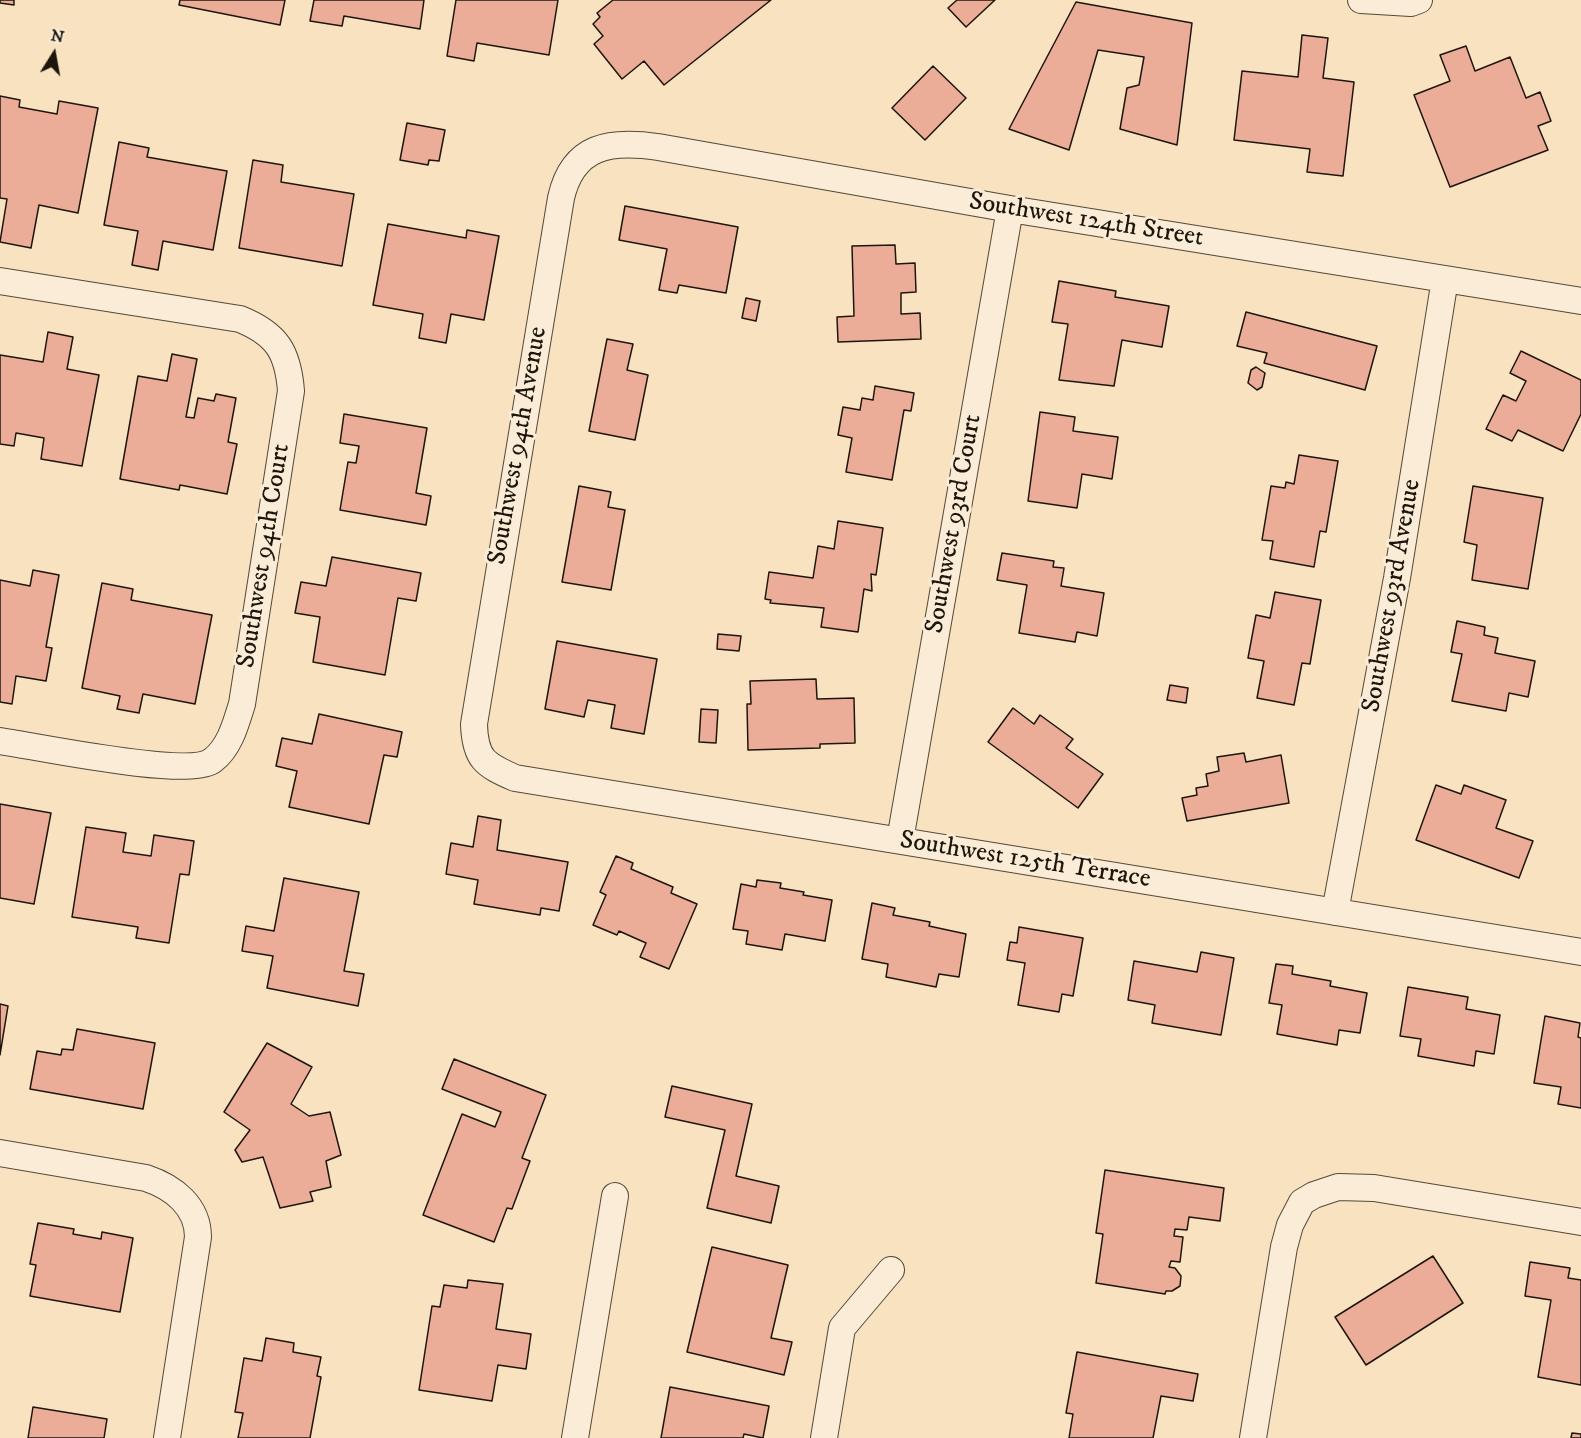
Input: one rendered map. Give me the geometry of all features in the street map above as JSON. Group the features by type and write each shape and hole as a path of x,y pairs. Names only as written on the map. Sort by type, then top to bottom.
{"street":[{"path":"1361,0 1411,3 1419,0"},
{"name":"Southwest 124th Street","path":"592,151 620,144 637,144 1010,209 1581,301"},
{"name":"Southwest 94th Avenue","path":"477,752 474,724 477,702 561,198 570,172 592,151"},
{"name":"Southwest 93rd Court","path":"900,840 1010,209"},
{"name":"Southwest 93rd Avenue","path":"1335,912 1397,578 1445,279"},
{"name":"Southwest 94th Court","path":"0,281 232,317 256,326 279,346 290,370 291,391 245,685 237,722 227,743 212,761 197,766 152,765 0,741"},
{"name":"Southwest 125th Terrace","path":"477,752 485,762 515,778 1581,952"},
{"path":"0,1153 146,1178 167,1187 184,1201 196,1223 198,1238 167,1438"},
{"path":"1253,1438 1284,1247 1290,1225 1302,1202 1314,1195 1338,1187 1374,1188 1581,1222"},
{"path":"575,1438 615,1196"},
{"path":"824,1438 842,1328 891,1270"}],"building":[{"path":"0,0 14,0 14,5 0,3"},
{"path":"180,0 285,0 280,25 179,5"},
{"path":"314,0 424,0 420,29 344,16 342,26 310,21"},
{"path":"456,0 558,0 549,55 477,43 474,61 447,56"},
{"path":"613,0 771,0 664,85 644,61 622,79 594,44 603,36 593,24 600,17 597,13"},
{"path":"957,0 995,0 966,27 948,8"},
{"path":"1076,2 1192,23 1177,145 1120,129 1127,88 1139,85 1144,57 1098,50 1069,150 1009,129"},
{"path":"1302,35 1328,38 1323,78 1354,82 1343,176 1307,172 1310,149 1234,140 1242,71 1298,77"},
{"path":"1466,46 1475,71 1510,57 1526,98 1540,92 1551,121 1538,126 1548,150 1450,187 1414,95 1450,81 1440,55"},
{"path":"933,66 966,98 925,140 892,108"},
{"path":"0,96 20,100 19,107 57,114 59,101 98,108 78,213 39,205 31,248 0,242 7,199 0,198"},
{"path":"407,123 445,130 439,161 429,160 428,165 400,160"},
{"path":"119,142 149,148 147,157 227,171 213,250 163,241 158,270 132,265 138,231 104,225"},
{"path":"253,160 283,165 281,182 354,194 342,266 239,248"},
{"path":"625,206 738,227 726,293 679,285 677,293 659,290 667,249 619,240"},
{"path":"388,224 466,238 467,230 499,236 484,320 451,314 446,343 419,338 423,314 373,305"},
{"path":"895,245 896,264 915,263 916,292 901,293 901,314 920,313 921,339 838,342 837,317 854,316 852,246"},
{"path":"1059,281 1116,291 1115,297 1169,306 1162,347 1122,340 1114,386 1059,380 1068,324 1052,322"},
{"path":"746,298 760,301 756,321 742,318"},
{"path":"1246,312 1377,346 1365,390 1264,363 1267,353 1237,346"},
{"path":"48,332 73,337 67,369 99,375 82,466 41,459 44,438 16,433 14,446 0,444 0,355 43,362"},
{"path":"607,339 633,344 627,370 648,375 635,440 589,431"},
{"path":"1521,351 1581,380 1581,414 1563,451 1518,430 1512,441 1486,429 1503,395 1516,401 1526,381 1510,373"},
{"path":"172,354 197,359 186,417 194,418 198,398 214,401 216,394 236,398 228,442 237,444 227,494 180,485 179,490 120,479 138,376 167,381"},
{"path":"1256,367 1265,373 1262,387 1257,390 1248,383 1251,370"},
{"path":"875,386 914,393 911,411 904,410 892,480 846,472 852,438 838,435 843,407 860,410 862,398 873,400"},
{"path":"1040,412 1075,417 1073,431 1118,437 1112,479 1082,474 1077,508 1028,501"},
{"path":"344,414 427,428 416,493 431,496 426,525 340,510 348,462 356,463 359,446 340,443"},
{"path":"1299,455 1338,461 1326,532 1320,531 1314,567 1270,559 1273,541 1262,540 1271,486 1285,488 1286,482 1294,484"},
{"path":"579,486 611,492 608,507 625,510 611,590 562,582"},
{"path":"1473,486 1543,498 1528,589 1472,580 1477,545 1464,542"},
{"path":"838,521 883,528 876,575 871,574 872,591 864,589 858,632 821,627 824,608 770,603 771,600 765,599 769,572 813,578 818,546 834,549"},
{"path":"1002,553 1054,561 1053,567 1064,568 1061,586 1104,593 1097,636 1077,632 1075,642 1019,633 1027,585 997,580"},
{"path":"332,557 421,573 416,601 398,598 385,675 313,662 320,617 295,613 301,582 326,586"},
{"path":"33,570 59,575 46,647 52,648 46,681 16,676 12,704 0,702 0,580 30,586"},
{"path":"102,583 133,589 131,600 212,615 195,704 143,694 139,713 117,709 120,696 82,688"},
{"path":"1275,592 1321,600 1310,664 1302,663 1294,705 1257,698 1264,661 1248,658 1256,615 1270,618"},
{"path":"1457,621 1485,627 1484,635 1498,638 1495,653 1535,661 1528,697 1509,693 1506,711 1452,701 1462,654 1451,652"},
{"path":"718,634 741,636 739,651 717,649"},
{"path":"557,641 657,659 644,734 611,728 615,705 588,700 584,717 545,709"},
{"path":"816,679 817,699 854,698 855,743 820,744 820,748 748,750 747,704 751,704 750,681"},
{"path":"1170,685 1188,688 1186,703 1167,700"},
{"path":"1013,708 1034,724 1040,715 1073,739 1066,748 1103,774 1078,808 988,742"},
{"path":"701,709 718,710 716,743 699,742"},
{"path":"319,714 402,732 397,757 384,755 369,824 289,807 297,771 276,766 282,738 312,744"},
{"path":"1244,753 1246,762 1281,755 1289,803 1187,821 1182,798 1197,795 1196,788 1208,786 1206,774 1219,771 1217,757"},
{"path":"1436,785 1461,794 1464,785 1506,800 1496,828 1533,841 1519,878 1416,840"},
{"path":"0,804 51,813 34,904 0,898"},
{"path":"478,816 501,820 497,850 568,862 559,911 541,908 540,915 474,904 478,880 446,874 451,843 473,847"},
{"path":"86,827 126,833 123,852 151,856 154,835 194,841 189,875 180,874 169,943 136,938 138,927 72,917"},
{"path":"616,856 633,863 631,869 673,887 671,893 697,904 669,969 640,957 646,943 619,931 617,935 593,925 606,895 600,892"},
{"path":"284,878 359,892 344,971 364,974 358,1006 267,988 273,956 242,951 246,926 274,931"},
{"path":"757,880 781,883 780,888 832,900 825,941 785,934 782,950 746,944 748,931 733,929 741,884 756,887"},
{"path":"872,903 895,908 893,915 930,922 929,926 966,934 959,977 939,974 936,987 886,977 888,964 862,959"},
{"path":"1019,927 1083,938 1073,996 1062,994 1059,1012 1018,1005 1025,963 1007,960 1010,942 1017,943"},
{"path":"1201,952 1234,958 1221,1035 1152,1023 1155,1005 1128,1000 1134,961 1197,972"},
{"path":"1276,964 1293,966 1292,974 1331,981 1330,986 1367,993 1360,1033 1339,1030 1337,1045 1277,1034 1282,1005 1269,1003"},
{"path":"1408,987 1468,997 1466,1009 1500,1015 1494,1054 1476,1051 1474,1066 1418,1056 1421,1039 1400,1036"},
{"path":"0,1004 8,1006 0,1055"},
{"path":"1545,1016 1580,1023 1578,1037 1581,1038 1581,1108 1558,1104 1561,1087 1534,1083"},
{"path":"77,1029 155,1043 143,1109 30,1089 37,1051 61,1055 62,1049 73,1050"},
{"path":"267,1043 312,1067 291,1104 309,1116 330,1112 341,1155 326,1161 331,1187 310,1192 313,1201 280,1208 263,1157 242,1162 235,1150 250,1130 224,1112"},
{"path":"454,1059 546,1095 522,1158 530,1161 512,1209 507,1208 494,1242 423,1215 462,1114 495,1127 501,1112 442,1089"},
{"path":"672,1086 752,1104 736,1176 779,1186 771,1223 707,1208 725,1130 665,1117"},
{"path":"1105,1170 1224,1188 1220,1221 1189,1217 1187,1230 1175,1229 1174,1236 1183,1237 1180,1262 1171,1261 1169,1267 1175,1268 1181,1276 1180,1286 1172,1291 1166,1291 1165,1294 1096,1283 1103,1234 1096,1233"},
{"path":"38,1223 74,1229 73,1234 101,1239 102,1232 133,1238 120,1312 30,1296 36,1265 30,1264"},
{"path":"712,1247 788,1265 771,1338 792,1342 784,1375 687,1352"},
{"path":"1433,1256 1463,1303 1366,1365 1335,1317"},
{"path":"1530,1262 1570,1268 1568,1278 1581,1280 1581,1385 1538,1377 1551,1300 1525,1296"},
{"path":"468,1280 503,1284 496,1329 531,1334 526,1369 498,1365 492,1401 419,1390 432,1306 440,1307 444,1285 467,1288"},
{"path":"266,1338 294,1343 293,1352 321,1357 317,1376 321,1377 310,1438 238,1438 243,1413 235,1412 244,1358 262,1361"},
{"path":"1077,1352 1198,1374 1193,1401 1161,1396 1153,1438 1069,1438 1073,1414 1066,1413"},
{"path":"670,1387 769,1406 763,1438 744,1434 743,1438 661,1438"},
{"path":"33,1407 107,1419 104,1438 28,1438"},
{"path":"1572,1433 1581,1434 1581,1438 1571,1438"}]}
